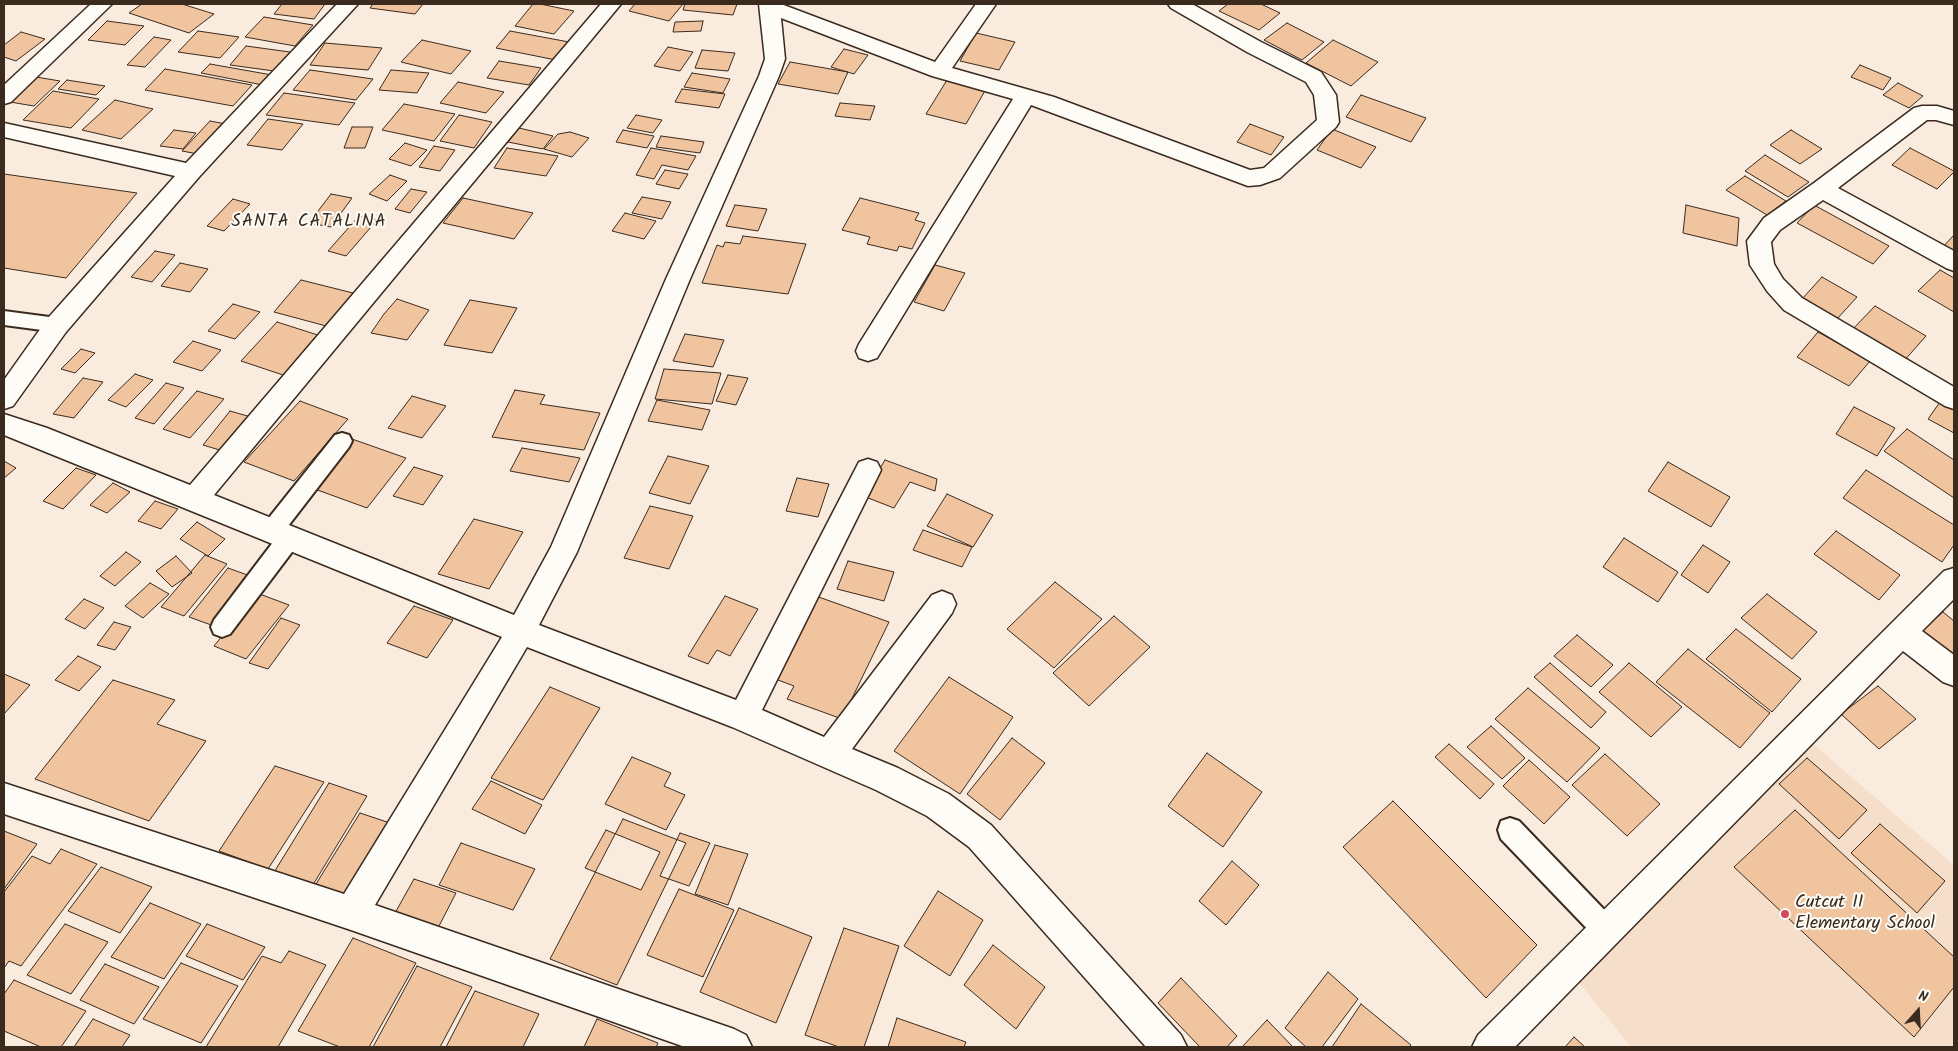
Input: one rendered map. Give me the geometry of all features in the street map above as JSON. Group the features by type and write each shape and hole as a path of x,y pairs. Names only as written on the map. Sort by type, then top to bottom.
{"street":[{"path":"4,97 102,4"},
{"path":"4,399 57,325 191,172 348,4"},
{"path":"195,499 610,4"},
{"path":"939,71 986,4"},
{"path":"351,913 521,631 562,552 678,279 769,76 775,59 775,48 769,5 939,71 1048,102 1248,178 1260,178 1272,173 1328,122 1325,95 1314,77 1254,47 1178,4"},
{"path":"868,351 1026,96"},
{"path":"1954,118 1922,113 1822,190 1772,224 1758,241 1762,264 1793,304 1954,399"},
{"path":"4,130 191,172"},
{"path":"1822,190 1954,262"},
{"path":"4,424 743,718 887,779 938,805 980,836 1169,1047"},
{"path":"743,718 868,470"},
{"path":"1490,1047 1954,580"},
{"path":"830,754 942,604"},
{"path":"1902,633 1954,672"},
{"path":"4,799 351,913 734,1047"}],"lane":[{"path":"4,318 57,325"},
{"path":"222,626 342,441"},
{"path":"1510,830 1606,930"}],"shaded area":[{"name":"Cutcut II Elementary School","path":"1805,737 1954,865 1954,1047 1631,1047 1563,963"}],"building":[{"path":"142,4 182,4 214,14 189,33 129,13"},
{"path":"282,4 325,4 314,19 274,14"},
{"path":"373,4 423,4 415,14 370,8"},
{"path":"533,4 574,11 554,34 515,26"},
{"path":"635,4 683,4 669,21 629,11"},
{"path":"685,4 737,4 733,15 683,10"},
{"path":"1228,4 1261,4 1280,13 1259,30 1219,11"},
{"path":"264,17 313,25 295,46 245,37"},
{"path":"107,21 144,26 125,45 88,40"},
{"path":"703,21 701,31 673,32 675,22"},
{"path":"1287,23 1324,42 1302,60 1264,40"},
{"path":"198,31 239,37 220,58 178,52"},
{"path":"510,31 569,42 556,60 496,48"},
{"path":"21,32 45,39 16,61 4,57 4,45"},
{"path":"976,33 1015,42 999,70 960,61"},
{"path":"154,37 171,40 145,67 127,65"},
{"path":"422,40 471,51 451,74 401,62"},
{"path":"1333,40 1378,62 1351,86 1306,63"},
{"path":"325,43 382,48 368,70 310,65"},
{"path":"246,46 290,52 274,71 230,65"},
{"path":"668,47 693,52 680,71 654,66"},
{"path":"844,49 868,55 854,74 831,67"},
{"path":"702,50 735,53 728,71 695,68"},
{"path":"499,61 541,68 529,85 487,78"},
{"path":"790,62 848,72 838,94 778,84"},
{"path":"210,64 272,75 263,85 201,73"},
{"path":"1860,65 1891,78 1883,90 1851,77"},
{"path":"165,69 252,85 233,106 145,90"},
{"path":"310,70 373,79 356,100 293,90"},
{"path":"391,70 429,73 417,93 379,90"},
{"path":"692,73 730,79 723,93 684,87"},
{"path":"36,77 60,81 34,106 10,102"},
{"path":"67,80 105,86 96,95 58,89"},
{"path":"947,80 986,89 966,124 926,114"},
{"path":"458,82 504,92 486,113 440,103"},
{"path":"1898,83 1923,96 1909,108 1883,95"},
{"path":"682,89 725,94 719,108 675,102"},
{"path":"53,91 99,99 71,128 23,120"},
{"path":"284,93 355,103 339,125 266,115"},
{"path":"1361,95 1426,118 1411,142 1346,117"},
{"path":"115,100 153,109 121,139 82,130"},
{"path":"840,103 875,106 870,120 835,116"},
{"path":"404,104 455,114 434,141 382,130"},
{"path":"459,115 492,122 474,148 440,141"},
{"path":"636,115 662,120 653,133 627,128"},
{"path":"268,119 303,124 282,150 247,145"},
{"path":"210,121 226,124 198,154 182,151"},
{"path":"1250,124 1284,137 1271,155 1237,142"},
{"path":"352,127 373,127 365,148 344,148"},
{"path":"519,128 553,136 543,149 508,142"},
{"path":"1332,129 1376,147 1361,168 1317,150"},
{"path":"174,130 196,133 183,149 160,146"},
{"path":"623,130 654,136 647,148 616,142"},
{"path":"1791,130 1822,149 1800,164 1770,145"},
{"path":"570,132 589,138 572,157 544,149 558,134"},
{"path":"661,136 704,142 700,153 656,147"},
{"path":"405,143 427,150 411,166 389,159"},
{"path":"434,146 455,150 440,171 419,167"},
{"path":"507,148 558,156 546,176 494,168"},
{"path":"651,148 696,156 688,170 662,165 654,179 636,175"},
{"path":"1910,148 1954,172 1937,189 1892,165"},
{"path":"1765,155 1809,182 1788,197 1745,171"},
{"path":"665,170 688,174 679,189 656,184"},
{"path":"4,174 137,193 66,278 4,268"},
{"path":"390,175 407,181 387,201 369,194"},
{"path":"1745,176 1786,201 1767,215 1726,190"},
{"path":"411,189 427,192 410,213 395,209"},
{"path":"331,194 352,198 331,227 309,223"},
{"path":"642,197 671,202 662,219 632,213"},
{"path":"463,198 533,213 514,239 443,223"},
{"path":"860,198 919,213 915,220 925,223 912,249 899,246 897,251 867,244 870,237 842,230"},
{"path":"233,199 250,204 224,231 207,226"},
{"path":"735,205 767,209 758,231 726,226"},
{"path":"1686,205 1739,218 1737,246 1683,233"},
{"path":"1814,205 1889,246 1873,264 1797,223"},
{"path":"625,213 656,221 644,239 612,231"},
{"path":"359,216 377,220 346,256 328,251"},
{"path":"1954,235 1954,258 1940,250"},
{"path":"743,236 806,244 788,294 702,283 717,245 723,247 725,242 740,244"},
{"path":"155,251 175,255 152,282 131,277"},
{"path":"180,263 208,269 190,292 161,286"},
{"path":"935,265 965,273 944,311 914,302"},
{"path":"1940,270 1954,278 1954,312 1918,291"},
{"path":"1822,277 1857,297 1837,319 1802,299"},
{"path":"301,280 357,294 330,327 274,312"},
{"path":"397,299 429,310 407,340 371,333 384,314"},
{"path":"470,300 517,308 492,353 444,345"},
{"path":"233,304 260,312 235,339 208,331"},
{"path":"1875,306 1926,336 1903,362 1851,331"},
{"path":"277,322 324,337 289,377 241,361"},
{"path":"1818,332 1870,361 1849,386 1797,357"},
{"path":"685,334 724,340 713,367 673,361"},
{"path":"193,341 221,350 202,371 173,362"},
{"path":"81,349 95,353 75,373 61,369"},
{"path":"664,369 721,373 712,404 655,399"},
{"path":"135,374 153,380 126,407 108,400"},
{"path":"728,375 748,378 736,405 716,401"},
{"path":"83,378 103,382 74,418 53,414"},
{"path":"166,383 184,388 154,424 135,418"},
{"path":"515,390 545,395 540,404 600,413 584,450 492,437"},
{"path":"197,391 224,399 190,438 163,429"},
{"path":"412,396 446,406 422,438 388,428"},
{"path":"657,400 710,410 702,430 648,421"},
{"path":"300,401 348,419 294,481 244,462"},
{"path":"1940,402 1954,410 1954,433 1928,419"},
{"path":"1854,407 1895,428 1877,456 1836,434"},
{"path":"230,411 251,417 223,451 203,445"},
{"path":"1907,429 1954,460 1954,498 1884,451"},
{"path":"352,439 406,458 367,508 312,488"},
{"path":"522,448 580,458 569,482 510,471"},
{"path":"668,456 709,466 690,504 649,493"},
{"path":"885,460 937,479 935,491 910,482 894,508 863,496"},
{"path":"4,461 16,468 4,478"},
{"path":"1668,462 1730,497 1711,527 1648,491"},
{"path":"414,467 443,476 423,505 393,496"},
{"path":"76,468 96,475 63,509 43,501"},
{"path":"1866,470 1954,525 1954,545 1942,562 1843,498"},
{"path":"797,478 829,484 818,517 786,511"},
{"path":"113,483 130,492 107,513 90,505"},
{"path":"947,494 993,515 973,547 927,526"},
{"path":"155,501 178,509 161,529 138,521"},
{"path":"650,506 693,516 669,569 624,558"},
{"path":"474,519 523,532 489,589 438,574"},
{"path":"197,522 225,539 208,556 180,539"},
{"path":"923,530 972,547 962,567 913,550"},
{"path":"1836,531 1900,575 1879,600 1814,554"},
{"path":"1624,538 1678,572 1658,602 1603,567"},
{"path":"1703,545 1730,562 1708,593 1681,575"},
{"path":"126,552 141,562 115,586 100,576"},
{"path":"205,555 227,564 184,616 161,607"},
{"path":"176,556 192,573 172,587 156,571"},
{"path":"848,561 894,572 884,601 837,589"},
{"path":"228,568 253,577 214,626 189,617"},
{"path":"1055,582 1102,619 1054,668 1007,629"},
{"path":"150,583 169,594 143,618 125,606"},
{"path":"257,593 289,605 246,659 214,646"},
{"path":"1767,594 1817,632 1792,659 1741,618"},
{"path":"813,595 889,622 842,719 787,699 794,686 770,677"},
{"path":"725,596 758,609 730,656 717,650 708,664 688,656"},
{"path":"84,599 104,608 85,629 65,619"},
{"path":"414,606 453,620 427,658 387,643"},
{"path":"1943,612 1954,621 1954,665 1917,634"},
{"path":"1114,616 1150,647 1089,706 1053,673"},
{"path":"281,618 300,625 268,669 249,663"},
{"path":"114,622 131,627 115,650 97,645"},
{"path":"1736,629 1801,679 1772,712 1706,659"},
{"path":"1577,635 1613,665 1591,687 1554,656"},
{"path":"1688,649 1770,713 1740,748 1656,682"},
{"path":"78,656 101,667 79,691 55,680"},
{"path":"1550,663 1606,712 1591,728 1534,677"},
{"path":"1629,663 1682,707 1651,737 1599,692"},
{"path":"4,674 30,685 4,714"},
{"path":"949,677 1013,717 960,794 894,751"},
{"path":"113,680 175,700 157,724 206,741 149,821 35,779"},
{"path":"1878,686 1916,719 1879,749 1841,714"},
{"path":"550,687 600,708 543,800 491,778"},
{"path":"1528,688 1600,748 1567,782 1495,719"},
{"path":"1491,726 1525,758 1502,779 1467,747"},
{"path":"1012,738 1045,763 1000,820 967,794"},
{"path":"1449,744 1494,784 1480,799 1435,757"},
{"path":"1207,753 1262,792 1223,847 1168,806"},
{"path":"1605,754 1660,804 1627,836 1572,785"},
{"path":"632,757 671,773 664,786 685,795 666,830 605,804"},
{"path":"1807,758 1867,810 1839,839 1779,784"},
{"path":"1529,760 1570,797 1544,824 1503,786"},
{"path":"275,766 324,782 268,869 219,851"},
{"path":"491,781 542,805 525,834 472,809"},
{"path":"329,783 367,796 311,888 273,874"},
{"path":"1393,801 1537,945 1486,998 1343,847"},
{"path":"1795,810 1954,957 1954,987 1914,1037 1734,867"},
{"path":"360,813 393,824 351,897 316,884"},
{"path":"623,819 686,843 617,985 550,959"},
{"path":"1880,824 1945,881 1917,913 1851,853"},
{"path":"606,830 660,852 641,890 585,868"},
{"path":"4,831 37,844 4,889"},
{"path":"680,833 710,843 689,886 660,876"},
{"path":"461,843 535,869 513,910 439,885"},
{"path":"715,845 748,854 728,905 695,894"},
{"path":"61,849 97,864 21,966 9,961 4,968 4,892 32,856 50,864"},
{"path":"1232,861 1259,885 1226,925 1199,901"},
{"path":"101,867 152,887 120,933 68,911"},
{"path":"414,879 456,893 438,928 395,913"},
{"path":"679,889 734,910 703,977 647,955"},
{"path":"938,891 983,920 950,976 904,946"},
{"path":"150,903 201,924 164,979 111,957"},
{"path":"739,908 812,937 776,1023 700,992"},
{"path":"65,924 108,942 71,994 27,975"},
{"path":"207,924 265,947 243,980 186,956"},
{"path":"844,928 899,946 864,1047 839,1047 805,1035"},
{"path":"353,938 416,963 369,1047 340,1047 298,1031"},
{"path":"993,945 1045,987 1016,1029 964,985"},
{"path":"289,951 326,965 278,1047 206,1047 262,956 281,963"},
{"path":"181,963 238,986 201,1043 143,1019"},
{"path":"105,964 159,987 134,1024 80,1000"},
{"path":"417,966 472,987 440,1047 373,1047"},
{"path":"1328,972 1358,999 1322,1047 1306,1047 1285,1028"},
{"path":"1181,978 1237,1036 1227,1047 1200,1047 1158,1003"},
{"path":"14,980 86,1011 61,1047 41,1047 4,1031 4,994"},
{"path":"475,991 539,1014 523,1047 446,1047"},
{"path":"1361,1004 1411,1045 1409,1047 1332,1047"},
{"path":"897,1018 966,1042 964,1047 888,1047"},
{"path":"93,1019 130,1035 122,1047 74,1047"},
{"path":"597,1019 658,1043 656,1047 584,1047"},
{"path":"1267,1020 1293,1047 1242,1047"},
{"path":"1574,1037 1585,1047 1565,1047"}],"place":[{"name":"Cutcut II Elementary School","path":"1785,914"}],"district":[{"name":"SANTA CATALINA","path":"309,223"}]}
